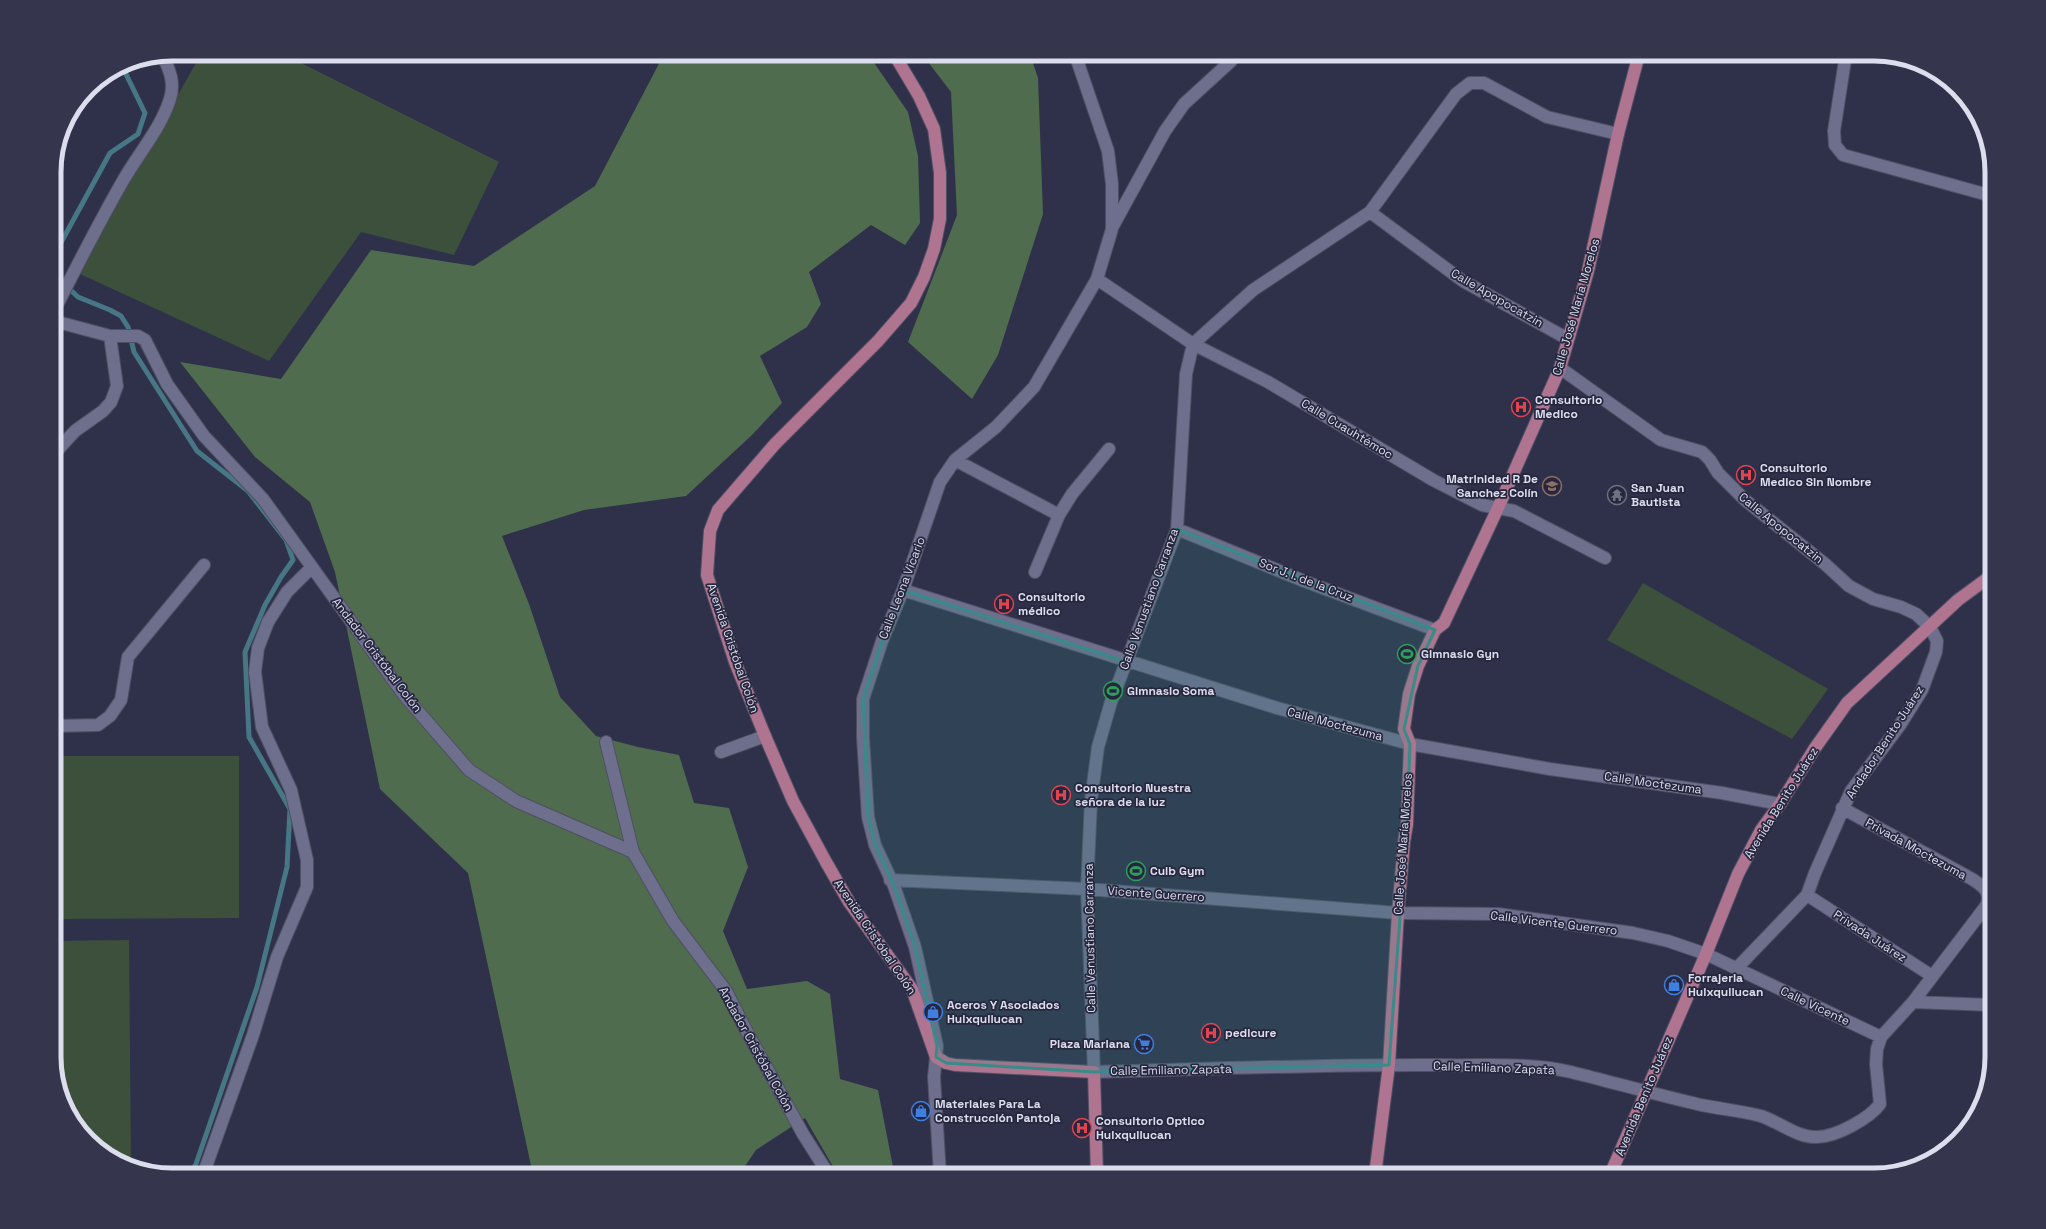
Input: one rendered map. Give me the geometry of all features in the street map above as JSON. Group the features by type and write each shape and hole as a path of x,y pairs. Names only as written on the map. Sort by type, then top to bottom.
{"main road":[{"name":"Avenida Cristóbal Colón","path":"898,61 919,96 934,129 940,173 940,219 934,249 924,276 911,303 878,341 775,444 718,510 710,531 707,575 733,655 793,801 849,902 912,989 936,1057"},
{"name":"Calle José María Morelos","path":"1376,1168 1389,1065 1398,913 1407,824 1410,744 1404,729 1409,694 1418,666 1435,630 1444,623 1498,508 1560,368 1588,271 1618,134 1637,61"},
{"name":"Avenida Benito Juárez","path":"1613,1168 1750,851 1761,830 1780,804 1815,748 1848,703 1958,600 1985,580"},
{"path":"936,1057 946,1063 955,1065 1094,1072 1096,1168"}],"street":[{"path":"61,297 96,226 158,125 170,100 173,85 165,61"},
{"name":"Calle Leona Vicario","path":"940,1168 934,1077 937,1046 915,947 894,886 875,845 868,817 865,795 863,738 864,699 882,641 903,590 940,482 955,460 996,427 1034,387 1097,279 1112,229 1112,184 1108,151 1077,61"},
{"path":"1112,229 1165,131 1184,104 1230,61"},
{"path":"1845,61 1834,131 1835,146 1844,155 1985,194"},
{"path":"1193,344 1253,290 1370,212 1456,94 1470,83 1484,83 1547,117 1618,134"},
{"name":"Calle Apopocatzin","path":"1370,212 1463,281 1568,339"},
{"name":"Calle Cuauhtémoc","path":"1097,279 1193,344 1268,382 1433,480 1482,506 1514,511 1605,558"},
{"path":"61,323 110,336 117,386 111,402 103,411 75,431 61,446"},
{"name":"Andador Cristóbal Colón","path":"110,336 138,336 145,340 167,384 204,436 263,499 404,695 469,770 516,801 633,852 673,921 726,991 803,1134 825,1168"},
{"name":"Calle Venustiano Carranza","path":"1094,1072 1087,889 1091,800 1098,747 1111,702 1176,529 1186,374 1193,344"},
{"name":"Calle Apopocatzin","path":"1560,368 1661,440 1702,452 1710,460 1718,473 1745,500 1825,564 1849,586 1873,599 1902,607 1916,614 1930,627"},
{"path":"1035,572 1059,514 1072,494 1109,449"},
{"path":"955,460 1059,514"},
{"name":"Sor J. I. de la Cruz","path":"1176,529 1304,581 1435,630"},
{"path":"61,726 98,725 110,716 121,700 128,657 204,565"},
{"path":"205,1168 250,1042 277,957 307,887 307,860 291,790 262,727 255,672 258,648 268,622 286,592 312,567"},
{"name":"Calle Moctezuma","path":"903,590 1127,662 1321,721 1410,744 1550,769 1722,793 1780,804"},
{"name":"Andador Benito Juárez","path":"1736,969 1807,895 1842,808 1851,791 1900,725 1922,690 1936,652 1937,641 1930,627"},
{"path":"721,752 765,736"},
{"path":"606,742 633,852"},
{"name":"Privada Moctezuma","path":"1842,808 1972,879 1985,890"},
{"name":"Vicente Guerrero","path":"890,880 1087,889 1398,913"},
{"name":"Privada Juárez","path":"1807,895 1932,976"},
{"name":"Privada Moctezuma","path":"1932,976 1985,907"},
{"name":"Calle Vicente Guerrero","path":"1398,913 1498,914 1565,922 1633,933 1668,941 1706,954"},
{"name":"Calle Vicente","path":"1706,954 1881,1037"},
{"path":"1881,1037 1913,1002 1932,976"},
{"path":"1913,1002 1985,1005"},
{"name":"Calle Emiliano Zapata","path":"1094,1072 1389,1065 1541,1067 1569,1071 1645,1092 1761,1116 1801,1134 1812,1137 1821,1137 1841,1130 1869,1117 1880,1104 1876,1064 1881,1037"}],"highlighted area":[{"path":"1177,529 1435,630 1418,666 1404,729 1410,744 1407,824 1389,1065 1094,1072 946,1063 936,1057 937,1046 915,947 894,886 875,845 868,817 863,699 882,641 903,590 1127,662"}],"green space":[{"path":"197,61 297,61 499,162 454,255 361,232 269,361 78,273"},
{"path":"660,61 873,61 908,112 918,156 920,223 905,245 871,225 809,272 821,304 807,327 760,356 782,403 752,435 686,496 584,510 502,536 529,604 560,697 596,736 638,747 679,755 694,803 729,808 748,867 723,931 747,989 807,981 830,994 840,1079 878,1090 893,1167 891,1168 834,1168 805,1118 756,1150 744,1168 531,1168 468,873 380,789 335,572 310,502 255,457 180,362 281,379 371,250 474,266 595,186"},
{"path":"927,61 1032,61 1038,78 1043,214 998,355 972,399 908,342 957,215 951,92"},
{"path":"1643,583 1828,689 1792,739 1607,640"},
{"path":"61,756 239,756 239,918 61,919"},
{"path":"129,940 131,1161 110,1149 88,1130 72,1106 67,1093 61,1065 61,941"}],"waterway":[{"path":"61,243 110,153 138,134 145,113 125,71"},
{"path":"61,279 62,282 78,297 121,316 128,327 134,352 197,451 248,491 286,540 293,560 281,577 265,605 245,652 249,737 290,809 287,867 257,987 194,1168"}],"place":[{"name":"Consultorio Medico","path":"1521,407"},
{"name":"Consultorio Medico Sin Nombre","path":"1746,475"},
{"name":"Matrinidad R De Sanchez Colín","path":"1552,486"},
{"name":"San Juan Bautista","path":"1617,495"},
{"name":"Consultorio médico","path":"1004,604"},
{"name":"Gimnasio Gyn","path":"1407,654"},
{"name":"Gimnasio Soma","path":"1113,691"},
{"name":"Consultorio Nuestra señora de la luz","path":"1061,795"},
{"name":"Culb Gym","path":"1136,871"},
{"name":"Forrajeria Huixquilucan","path":"1674,985"},
{"name":"Aceros Y Asociados Huixquilucan","path":"933,1012"},
{"name":"pedicure","path":"1211,1033"},
{"name":"Plaza Mariana","path":"1144,1044"},
{"name":"Materiales Para La Construcción Pantoja","path":"921,1111"},
{"name":"Consultorio Optico Huixquilucan","path":"1082,1128"}]}
